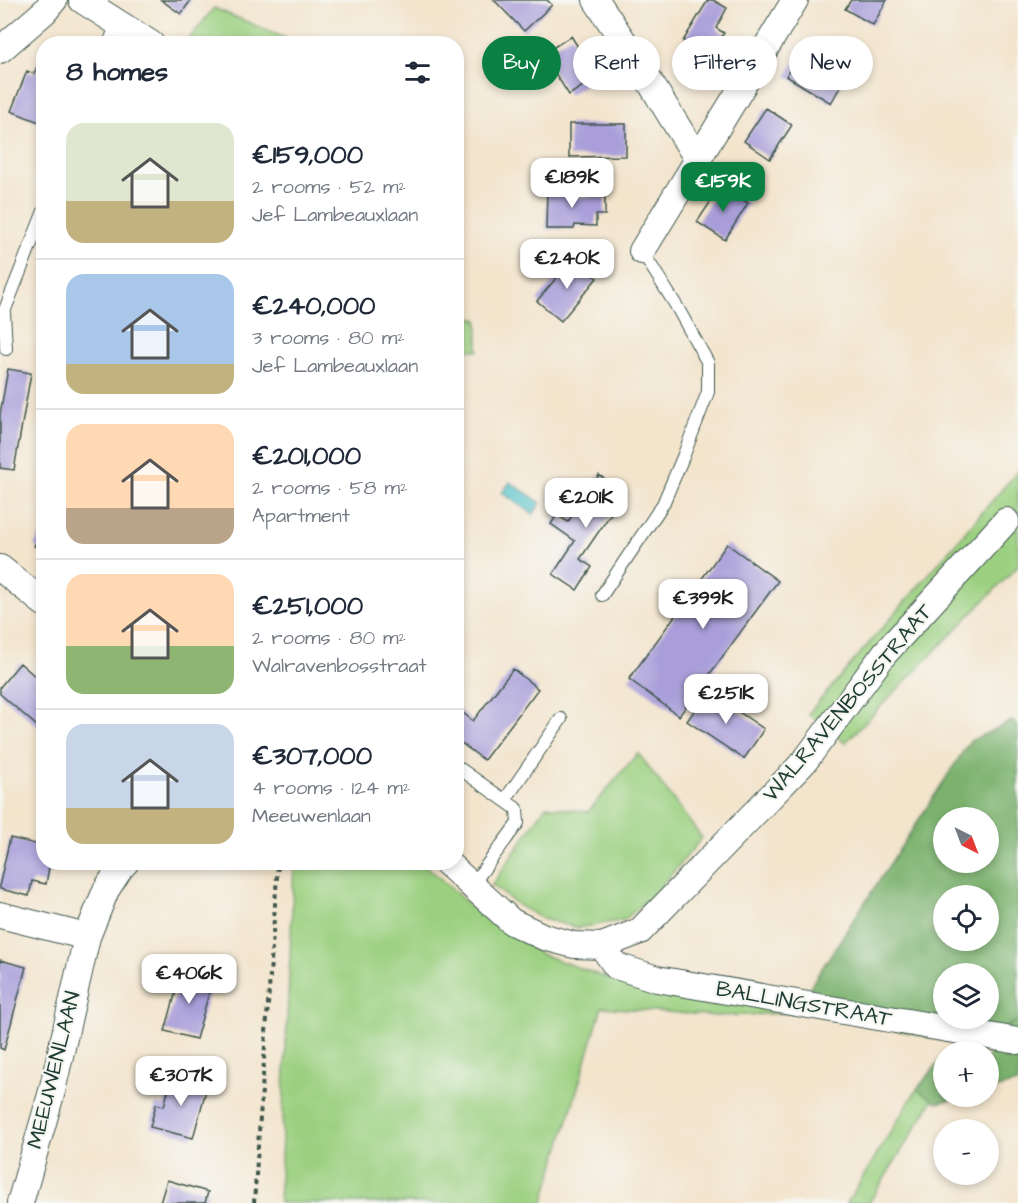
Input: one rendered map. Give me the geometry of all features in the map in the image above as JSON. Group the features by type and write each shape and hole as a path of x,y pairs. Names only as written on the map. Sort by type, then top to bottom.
{"street":[{"path":"0,50 44,12 54,0"},
{"path":"82,0 113,33"},
{"path":"596,0 698,160"},
{"path":"642,251 795,0"},
{"name":"WALRAVENBOSSTRAAT","path":"602,946 640,931 804,762 885,653 1006,521"},
{"path":"0,568 36,597"},
{"name":"MEEUWENLAAN","path":"20,1203 52,1091 87,937 106,890 119,870"},
{"path":"455,870 512,922 544,937 574,945 602,946"},
{"path":"0,915 87,937"},
{"name":"BALLINGSTRAAT","path":"602,946 616,966 657,979 1018,1041"}],"lane":[{"path":"6,349 2,315 36,231"},
{"path":"602,595 663,504 708,392 708,363 642,251"},
{"path":"505,800 561,719"},
{"path":"464,772 517,809 518,823 471,885"}],"path":[{"path":"254,1203 277,870"}],"green space":[{"path":"214,8 280,36 192,36"},
{"path":"464,314 478,320 478,351 464,349"},
{"path":"1018,471 1018,566 845,743 808,714"},
{"path":"1012,721 1018,726 1018,1037 995,1037 1016,1021 984,1041 947,1041 796,1008 970,741"},
{"path":"638,753 702,838 655,894 624,920 578,928 543,919 518,905 492,885 546,806 588,812"},
{"path":"294,870 431,870 475,910 541,954 610,979 791,1013 717,1016 602,1007 543,1203 279,1203"},
{"path":"999,1044 1018,1047 1018,1083 999,1088"},
{"path":"933,1070 933,1100 869,1203 847,1203 917,1089"},
{"path":"933,1070 933,1100 917,1089"}],"water":[{"path":"510,482 541,503 533,514 502,493"}],"building":[{"path":"161,0 191,0 181,14"},
{"path":"494,0 547,0 552,5 524,31"},
{"path":"708,0 713,0 727,8 716,28 724,33 722,36 686,36"},
{"path":"851,0 887,0 873,25 845,9"},
{"path":"571,36 573,39 573,90 577,90 569,95 561,82 561,42"},
{"path":"36,69 36,121 11,111 27,71 34,74"},
{"path":"809,90 838,90 831,103"},
{"path":"766,108 792,125 770,159 744,141"},
{"path":"569,124 626,124 626,156 569,157"},
{"path":"721,186 748,203 725,240 697,222"},
{"path":"547,187 575,187 575,197 605,197 605,215 596,215 596,226 575,225 574,229 546,229"},
{"path":"573,258 597,278 561,321 537,301"},
{"path":"8,369 31,373 14,470 0,468 0,414"},
{"path":"599,475 625,493 580,559 592,567 577,590 553,574 575,541 551,524 557,515 568,522"},
{"path":"727,544 778,581 679,716 629,679"},
{"path":"20,663 36,677 36,725 0,694 0,687"},
{"path":"513,669 538,689 484,760 464,745 464,714 473,721"},
{"path":"708,691 764,729 744,759 687,721"},
{"path":"10,838 36,844 36,870 49,870 46,884 32,881 29,896 0,889"},
{"path":"0,960 26,967 4,1050 0,1048"},
{"path":"182,970 213,979 196,1039 165,1031"},
{"path":"173,1074 208,1083 193,1138 150,1127 156,1104 164,1106"},
{"path":"167,1180 208,1192 205,1203 160,1203"}]}
